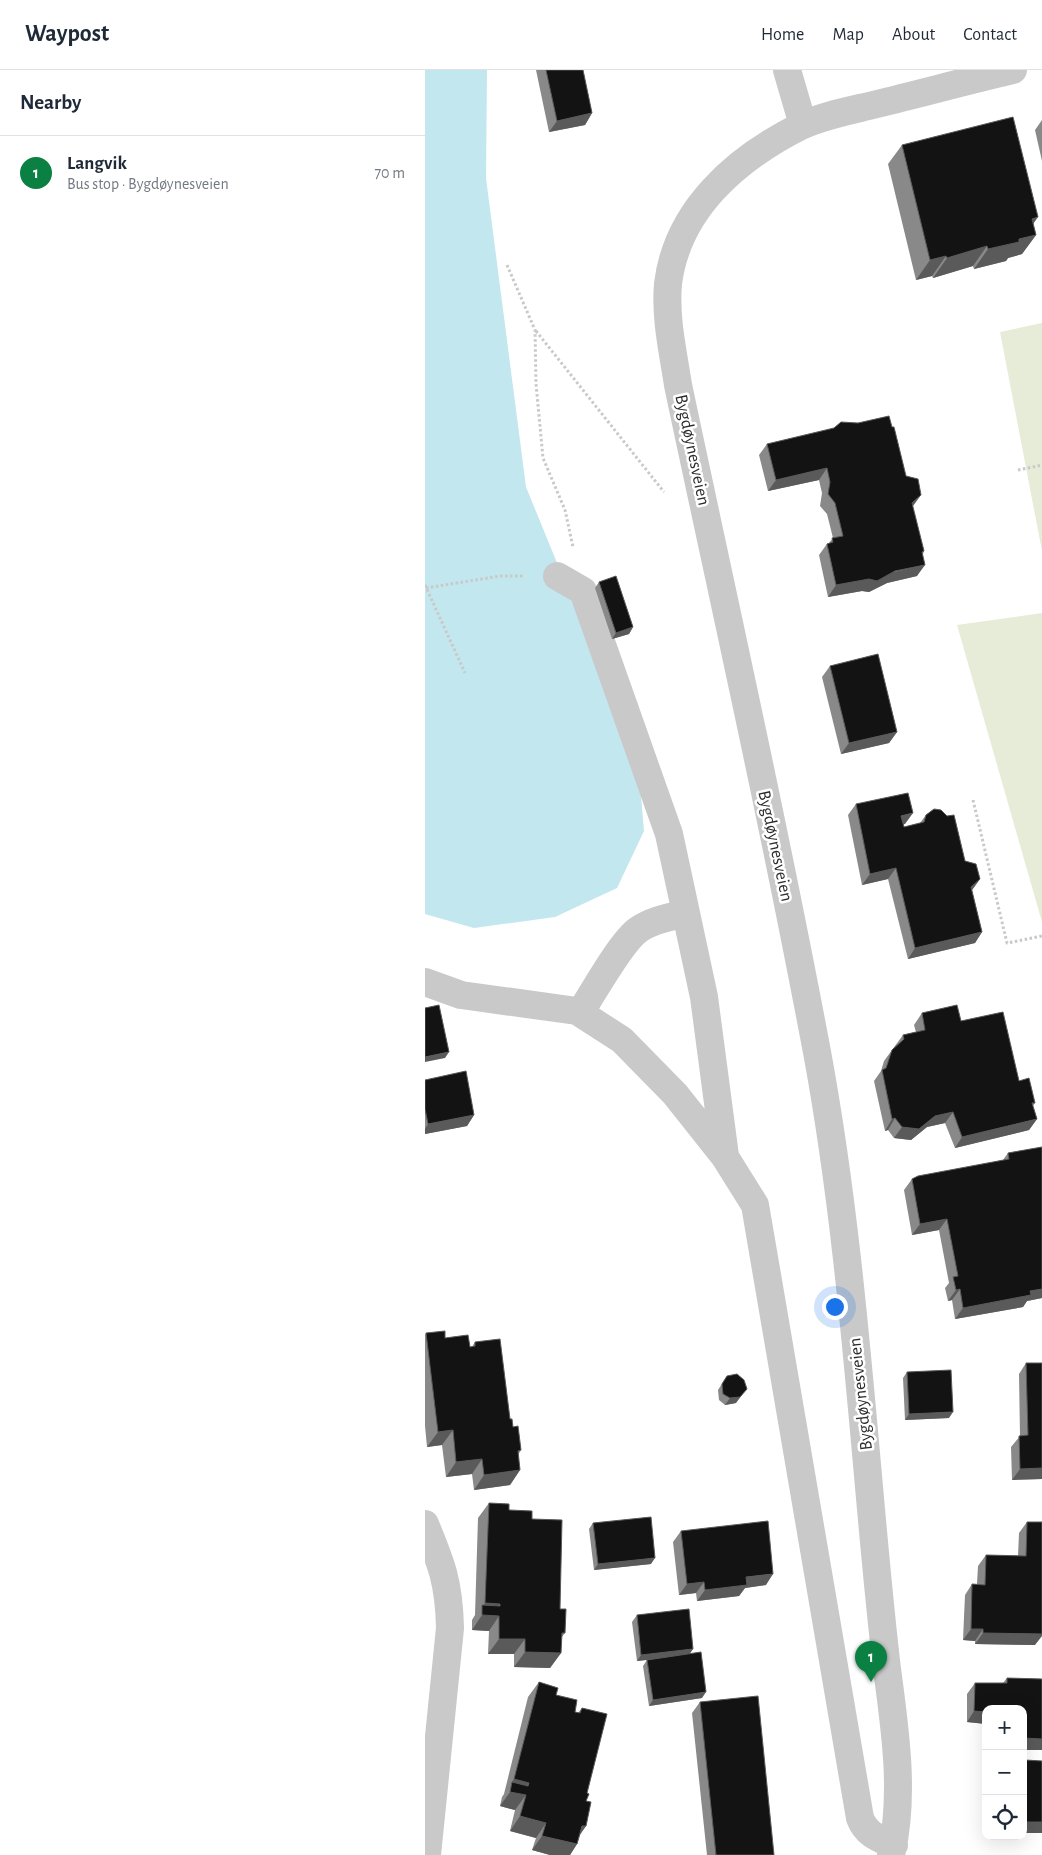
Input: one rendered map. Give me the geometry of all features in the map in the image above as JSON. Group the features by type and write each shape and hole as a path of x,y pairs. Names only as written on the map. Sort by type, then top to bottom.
{"street":[{"path":"787,70 803,125"},
{"name":"Bygdøynesveien","path":"425,982 461,995 580,1013 622,1040 675,1094 725,1158 755,1205 860,1818 863,1826 870,1834 893,1850 897,1820 897,1788 893,1716 847,1259 833,1153 817,1053 678,385 667,315 668,284 674,252 686,227 703,200 745,159 803,125 1013,70"},
{"path":"557,576 583,591 669,834 703,997 725,1158"},
{"path":"580,1013 619,953 637,930 662,919 686,913"},
{"path":"425,1524 445,1576 449,1598 449,1628 427,1855"}],"path":[{"path":"507,265 535,330 670,500"},
{"path":"535,330 536,384 543,458 565,510 583,591"},
{"path":"1018,470 1042,465"},
{"path":"465,673 426,587 499,576 557,576"},
{"path":"973,800 1007,943 1042,936"}],"green space":[{"path":"1042,323 1042,551 1000,332"},
{"path":"1042,613 1042,922 957,625"}],"water":[{"path":"425,70 487,70 486,178 526,487 638,761 644,831 617,888 555,917 474,928 425,914"}],"building":[{"path":"546,70 583,70 592,113 557,121"},
{"path":"1013,117 1038,217 1032,219 1036,235 1019,239 1019,242 988,249 987,246 947,258 946,256 930,260 902,145"},
{"path":"889,416 892,427 894,427 906,476 918,479 921,495 912,503 924,551 922,552 925,565 895,571 877,581 869,579 836,585 827,544 833,542 832,538 843,536 835,503 828,494 830,482 827,468 776,480 767,444 834,428 841,422 858,423"},
{"path":"616,576 633,627 616,633 599,582"},
{"path":"878,654 897,732 849,743 830,666"},
{"path":"908,793 913,813 901,816 904,827 924,822 926,815 934,809 941,810 947,816 954,815 965,861 976,864 980,879 971,887 982,932 915,948 896,868 870,874 856,804"},
{"path":"439,1005 449,1052 425,1057 425,1008"},
{"path":"957,1005 961,1021 1003,1012 1019,1081 1029,1078 1035,1103 1032,1103 1037,1119 962,1137 953,1112 935,1116 919,1129 902,1127 895,1118 892,1119 882,1070 886,1068 892,1050 904,1039 903,1035 925,1030 922,1013"},
{"path":"466,1071 474,1115 428,1124 425,1109 425,1080"},
{"path":"1042,1147 1042,1289 1030,1291 1031,1295 963,1308 960,1289 956,1290 953,1277 958,1276 947,1219 920,1224 912,1179 918,1176 1009,1159 1008,1153"},
{"path":"445,1331 445,1338 468,1335 470,1347 475,1346 475,1342 500,1339 510,1419 512,1419 513,1427 518,1426 521,1450 518,1451 520,1470 484,1475 482,1459 456,1462 453,1430 438,1432 426,1333"},
{"path":"1026,1363 1042,1363 1042,1468 1020,1469 1019,1436 1028,1435"},
{"path":"951,1370 953,1412 909,1414 907,1372"},
{"path":"737,1374 744,1380 747,1389 740,1397 730,1398 723,1394 722,1384 727,1376"},
{"path":"489,1503 509,1504 509,1510 532,1511 532,1519 562,1520 560,1609 566,1609 565,1633 562,1633 561,1653 525,1652 525,1639 499,1639 499,1616 482,1615 482,1605 500,1606 500,1604 485,1603"},
{"path":"651,1517 655,1558 598,1564 593,1523"},
{"path":"768,1521 773,1574 746,1577 747,1585 705,1590 704,1582 687,1584 681,1531"},
{"path":"1027,1522 1042,1522 1042,1634 983,1633 983,1629 971,1629 972,1584 985,1585 986,1555 1026,1556"},
{"path":"689,1609 693,1649 641,1655 637,1615"},
{"path":"701,1652 706,1692 653,1700 647,1660"},
{"path":"1007,1678 1042,1679 1042,1739 1027,1738 1027,1705 982,1705 982,1712 974,1711 975,1683 1007,1683"},
{"path":"539,1682 558,1688 556,1695 577,1700 575,1712 580,1713 582,1708 607,1714 587,1793 589,1794 586,1801 591,1802 586,1826 582,1826 577,1844 542,1836 546,1823 520,1816 526,1795 510,1792 512,1782 528,1786 529,1783 514,1779"},
{"path":"758,1696 774,1855 716,1855 700,1702"},
{"path":"1027,1760 1042,1761 1042,1822 1027,1822"}],"place":[{"name":"Langvik","path":"871,1682"}]}
